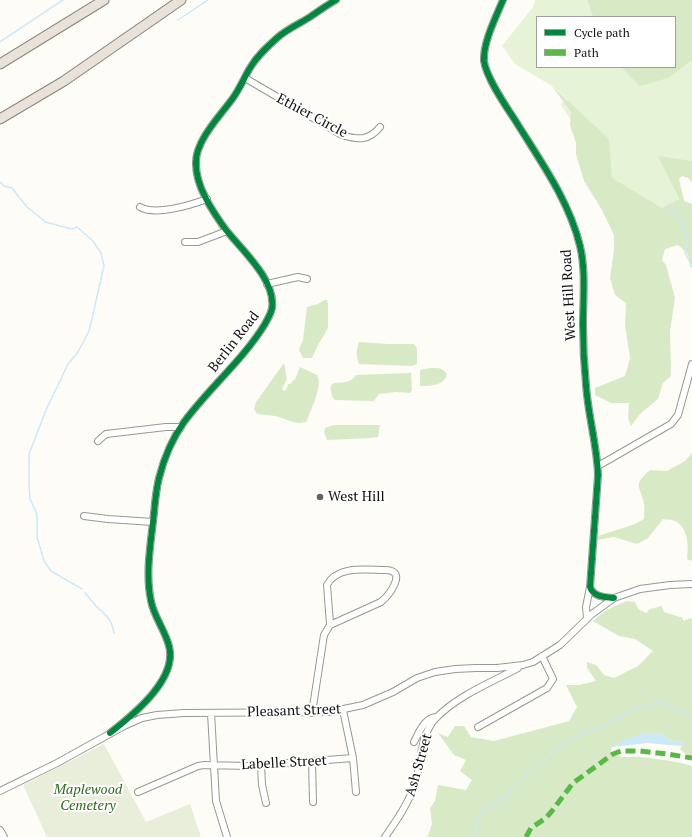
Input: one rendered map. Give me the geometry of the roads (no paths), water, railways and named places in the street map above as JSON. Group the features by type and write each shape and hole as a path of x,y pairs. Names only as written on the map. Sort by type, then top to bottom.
{"highway":[{"path":"0,64 104,0"},
{"path":"0,119 64,81 181,0"}],"street":[{"name":"Berlin Road","path":"110,733 154,692 164,676 169,662 169,646 152,606 150,596 149,567 157,488 163,462 180,427 245,352 270,316 273,305 271,293 256,265 227,231 207,199 197,175 197,154 210,130 232,99 256,60 276,38 336,0"},
{"name":"West Hill Road","path":"503,0 486,43 484,59 485,67 506,106 556,187 570,218 580,246 582,261 586,387 598,466 590,586 586,607 587,618"},
{"name":"Ethier Circle","path":"245,78 342,134 364,138 372,136 380,127"},
{"path":"140,207 148,210 171,208 190,205 207,199"},
{"path":"185,242 198,242 227,231"},
{"path":"267,284 298,277 307,279"},
{"path":"598,466 671,424 678,415 692,364"},
{"path":"98,441 106,434 166,427 180,427"},
{"path":"84,516 153,522"},
{"path":"312,713 324,635 330,624 327,585 333,576 340,573 351,571 386,570 394,572 396,582 390,593 381,602 330,624"},
{"name":"Pleasant Street","path":"0,791 57,763 110,733 133,722 157,715 211,713 312,713 343,710 363,705 378,699 417,678 435,672 469,668 493,668 523,665 560,645 587,618 601,606 614,598 640,589 692,584"},
{"path":"590,586 590,590 596,594 614,598"},
{"path":"478,727 547,688 553,679 542,656"},
{"name":"Ash Street","path":"385,837 409,801 416,783 425,736 438,717 463,698 523,665"},
{"path":"493,668 494,680"},
{"path":"343,710 354,758 356,792"},
{"path":"211,713 216,801 227,837"},
{"path":"414,742 426,722 430,718 438,717"},
{"name":"Labelle Street","path":"138,792 198,766 204,765 261,765 354,758"},
{"path":"312,761 313,802"},
{"path":"261,765 262,785 266,803"},
{"path":"0,830 4,837"}],"water":[{"path":"661,733 669,740 684,743 681,746 647,743 612,747 622,741 642,734"}],"waterway":[{"path":"0,42 63,0"},
{"path":"178,20 208,0"},
{"path":"0,182 4,186 12,188 27,207 45,222 72,229 77,227 93,241 101,253 104,266 89,331 78,352 68,364 46,410 29,454 30,499 37,514 37,537 44,561 51,571 82,589"},
{"path":"668,205 680,220 688,240 685,253 692,266"},
{"path":"85,593 108,617 114,633"},
{"path":"474,837 478,819 482,811 494,806 543,760 568,740 606,725 638,707 648,707 658,701 672,709 692,714"}],"place":[{"name":"West Hill","path":"320,497"}],"park label":[{"name":"Maplewood Cemetery","path":"88,798"}]}
